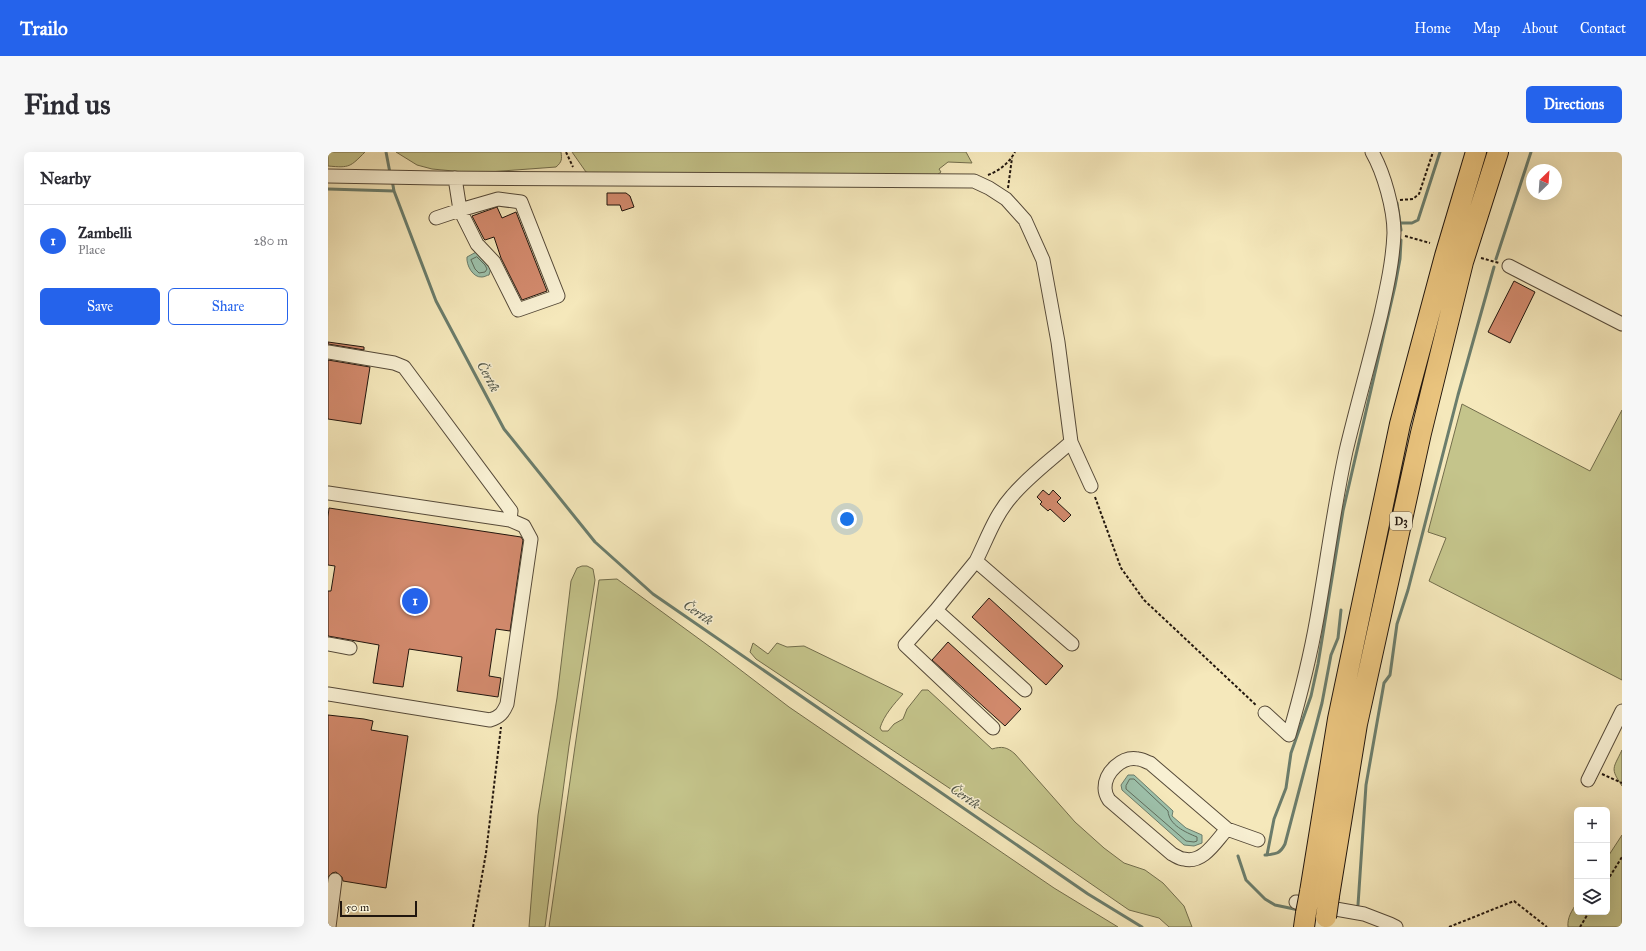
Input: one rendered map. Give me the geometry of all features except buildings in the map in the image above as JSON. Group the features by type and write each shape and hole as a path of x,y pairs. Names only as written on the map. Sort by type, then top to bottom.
{"highway":[{"name":"D3","path":"1309,906 1338,719 1400,424 1445,256 1476,152"},
{"name":"D3","path":"1309,906 1357,724 1419,440 1463,262 1498,152"},
{"name":"D3","path":"1309,906 1325,922"}],"street":[{"path":"1265,713 1288,735 1301,693 1346,452 1366,380 1388,280 1394,233 1389,202 1381,173 1372,152"},
{"path":"328,176 974,181 989,188 1006,199 1025,220 1043,260 1058,342 1071,442 1091,486"},
{"path":"436,218 460,210 498,199 521,202 558,296 518,310 494,262 477,244 460,210 455,178"},
{"path":"1509,266 1622,324"},
{"path":"328,352 394,363 404,367 511,511 510,520"},
{"path":"993,728 905,645 976,561 1001,511 1011,497 1024,483 1071,442"},
{"path":"328,493 510,520 524,526 531,539 507,704 503,713 498,717 490,720 328,694"},
{"path":"976,561 1072,644"},
{"path":"936,610 1025,690"},
{"path":"328,644 350,648"},
{"path":"1591,775 1622,711"},
{"path":"1227,829 1208,851 1198,858 1185,860 1172,854 1109,800 1104,790 1106,780 1114,767 1126,759 1139,759 1150,763 1227,829 1258,840"},
{"path":"329,927 335,880"},
{"path":"1309,906 1364,914 1396,927"}],"path":[{"path":"566,152 572,164 575,178"},
{"path":"974,181 998,171 1015,152"},
{"path":"1389,202 1413,199 1419,194 1433,152"},
{"path":"1006,199 1012,157"},
{"path":"1394,233 1430,243"},
{"path":"1481,258 1509,266"},
{"path":"1091,486 1121,568 1144,600 1265,713"},
{"path":"473,927 486,854 502,729 498,717"},
{"path":"1591,775 1622,783"},
{"path":"1608,879 1622,857"},
{"path":"1450,927 1514,901 1547,927"},
{"path":"1580,927 1587,915"}],"green space":[{"path":"328,152 365,152 353,164 341,167 328,166"},
{"path":"396,152 561,152 561,159 556,167 475,173 432,169 417,165"},
{"path":"572,152 966,152 972,163 948,162 939,169 941,172 937,175 593,174 586,172"},
{"path":"1462,404 1590,471 1622,410 1622,680 1429,581 1446,538 1428,532"},
{"path":"587,566 593,569 595,580 569,746 545,927 529,927 538,815 557,698 571,581 577,568"},
{"path":"617,579 789,707 1054,888 1118,927 549,927 599,580"},
{"path":"753,643 768,654 777,643 787,647 804,646 903,694 884,719 880,728 882,731 888,731 894,724 903,719 907,709 922,690 928,690 992,749 1004,748 1015,754 1075,822 1104,848 1124,863 1145,870 1163,883 1184,906 1192,927 1169,927 1159,918 1129,910 756,659 750,652"},
{"path":"1622,750 1622,786 1614,772 1614,768"},
{"path":"1622,835 1622,927 1568,927 1569,917 1574,908 1574,915 1610,915 1610,853"}],"water":[{"path":"478,251 491,268 489,275 483,277 479,277 473,273 467,260 467,257"},
{"path":"1128,775 1134,775 1173,811 1172,816 1186,828 1202,835 1202,843 1194,846 1184,845 1122,790 1121,785"}],"waterway":[{"name":"Čertík","path":"386,152 390,173"},
{"path":"1401,223 1412,223 1418,220 1440,152"},
{"path":"1496,259 1531,152"},
{"name":"Čertík","path":"392,180 394,191 436,301 504,429 595,542 653,594 1088,894 1142,927"},
{"path":"328,189 394,191"},
{"path":"1397,203 1401,230"},
{"path":"1267,855 1274,819 1286,788 1291,753 1311,696 1318,664 1343,511 1395,286 1400,259 1401,240"},
{"path":"1358,905 1366,785 1384,683 1390,675 1397,624 1408,590 1458,395 1494,267"},
{"path":"1265,855 1277,853 1285,844 1322,703 1331,655 1338,638 1341,610"},
{"path":"1238,856 1246,880 1265,899 1275,905 1299,910"}],"place":[{"name":"Zambelli","path":"415,601"}]}
